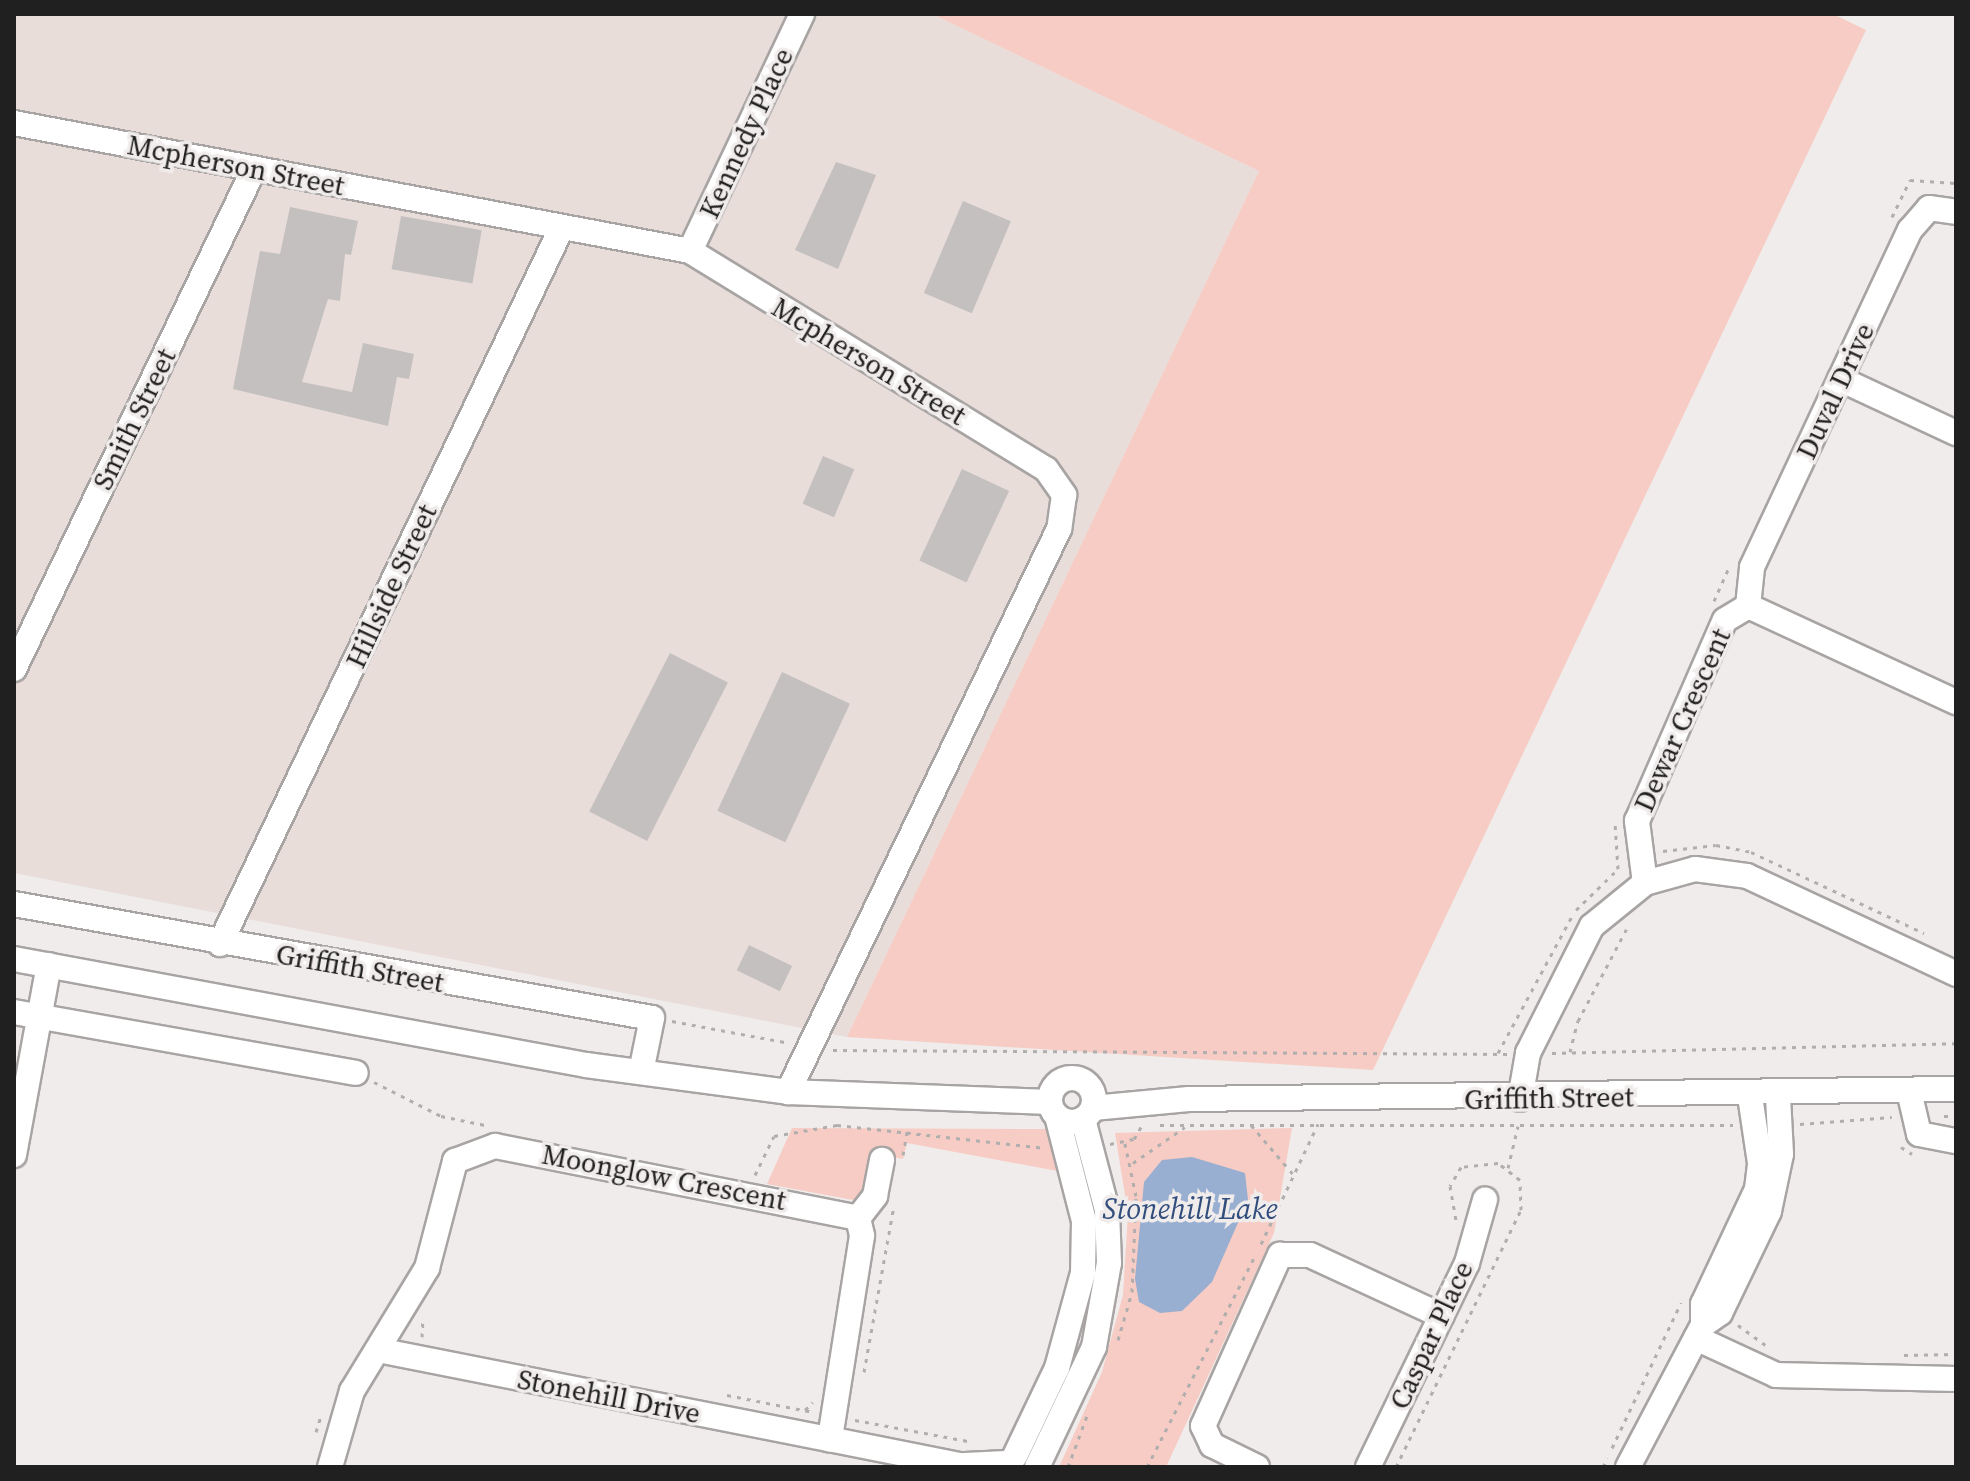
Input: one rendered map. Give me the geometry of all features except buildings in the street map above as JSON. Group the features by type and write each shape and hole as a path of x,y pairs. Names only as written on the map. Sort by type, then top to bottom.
{"street":[{"name":"Kennedy Place","path":"690,251 802,14"},
{"name":"Mcpherson Street","path":"14,123 690,251 1046,469 1064,495 1059,529 788,1092"},
{"name":"Smith Street","path":"14,669 254,169"},
{"name":"Duval Drive","path":"1748,606 1752,567 1910,230 1929,208 1956,212"},
{"name":"Hillside Street","path":"220,944 562,227"},
{"path":"1840,379 1956,433"},
{"name":"Dewar Crescent","path":"1645,883 1637,821 1725,620 1748,606 1956,702"},
{"path":"1520,1099 1546,1021 1592,926 1645,883 1695,869 1747,876 1956,974"},
{"name":"Griffith Street","path":"14,904 220,944 652,1018"},
{"name":"Griffith Street","path":"14,959 641,1072 788,1092 1006,1098 1053,1103"},
{"path":"14,1155 49,965"},
{"path":"14,1012 356,1073"},
{"path":"641,1072 652,1018"},
{"path":"1533,1053 1545,1099"},
{"path":"1053,1103 1070,1078 1089,1105 1080,1150"},
{"name":"Griffith Street","path":"1089,1105 1189,1099 1778,1096 1956,1089"},
{"path":"1909,1091 1919,1134 1956,1141"},
{"path":"1628,1467 1699,1332 1703,1304 1757,1189 1760,1163 1750,1096"},
{"path":"1699,1332 1720,1313 1769,1211 1779,1180 1778,1096"},
{"path":"1053,1103 1089,1105"},
{"path":"1020,1464 1074,1397 1103,1301 1107,1210 1080,1150 1053,1103"},
{"name":"Moonglow Crescent","path":"378,1350 427,1268 455,1161 479,1148 858,1218"},
{"path":"834,1418 862,1236 858,1218 875,1196 892,1159"},
{"name":"Caspar Place","path":"1368,1467 1442,1316 1485,1200"},
{"path":"1257,1467 1212,1445 1203,1426 1280,1255 1310,1255 1442,1316"},
{"path":"1699,1332 1776,1375 1956,1379"},
{"path":"330,1467 352,1391 378,1350"},
{"name":"Stonehill Drive","path":"378,1350 834,1418 886,1458 967,1466 1020,1464"}],"path":[{"path":"1570,1052 1578,1021 1638,913"},
{"path":"652,1018 809,1049 1533,1053 1956,1043"},
{"path":"356,1073 441,1116 499,1128"},
{"path":"1800,1137 1800,1124 1897,1116"},
{"path":"739,1174 754,1177 774,1136 837,1125 908,1127 1080,1150 1134,1139 1143,1123 1185,1127 1318,1124 1744,1125"},
{"path":"1147,1467 1318,1124"},
{"path":"1251,1125 1293,1174"},
{"path":"1508,1168 1518,1125"},
{"path":"892,1159 908,1127"},
{"path":"1132,1164 1185,1127"},
{"path":"861,1389 897,1189"},
{"path":"425,1315 422,1339 438,1342"},
{"path":"1737,1318 1739,1330 1775,1349"},
{"path":"1894,1355 1956,1354"},
{"path":"713,1393 989,1445"},
{"path":"805,1410 834,1418 858,1405"}],"shaded area":[{"path":"14,14 932,14 1259,171 847,1037 14,873"},
{"path":"932,14 1833,14 1866,30 1373,1070 847,1037 1259,171"},
{"path":"792,1128 1046,1129 1063,1172 907,1143 903,1159 870,1153 863,1193 853,1200 767,1184"},
{"path":"1292,1128 1274,1233 1166,1467 1059,1467 1102,1372 1123,1295 1128,1214 1115,1133"}],"water":[{"name":"Stonehill Lake","path":"1192,1157 1245,1173 1248,1200 1212,1282 1182,1311 1160,1313 1139,1302 1135,1279 1144,1182 1162,1160"}]}
